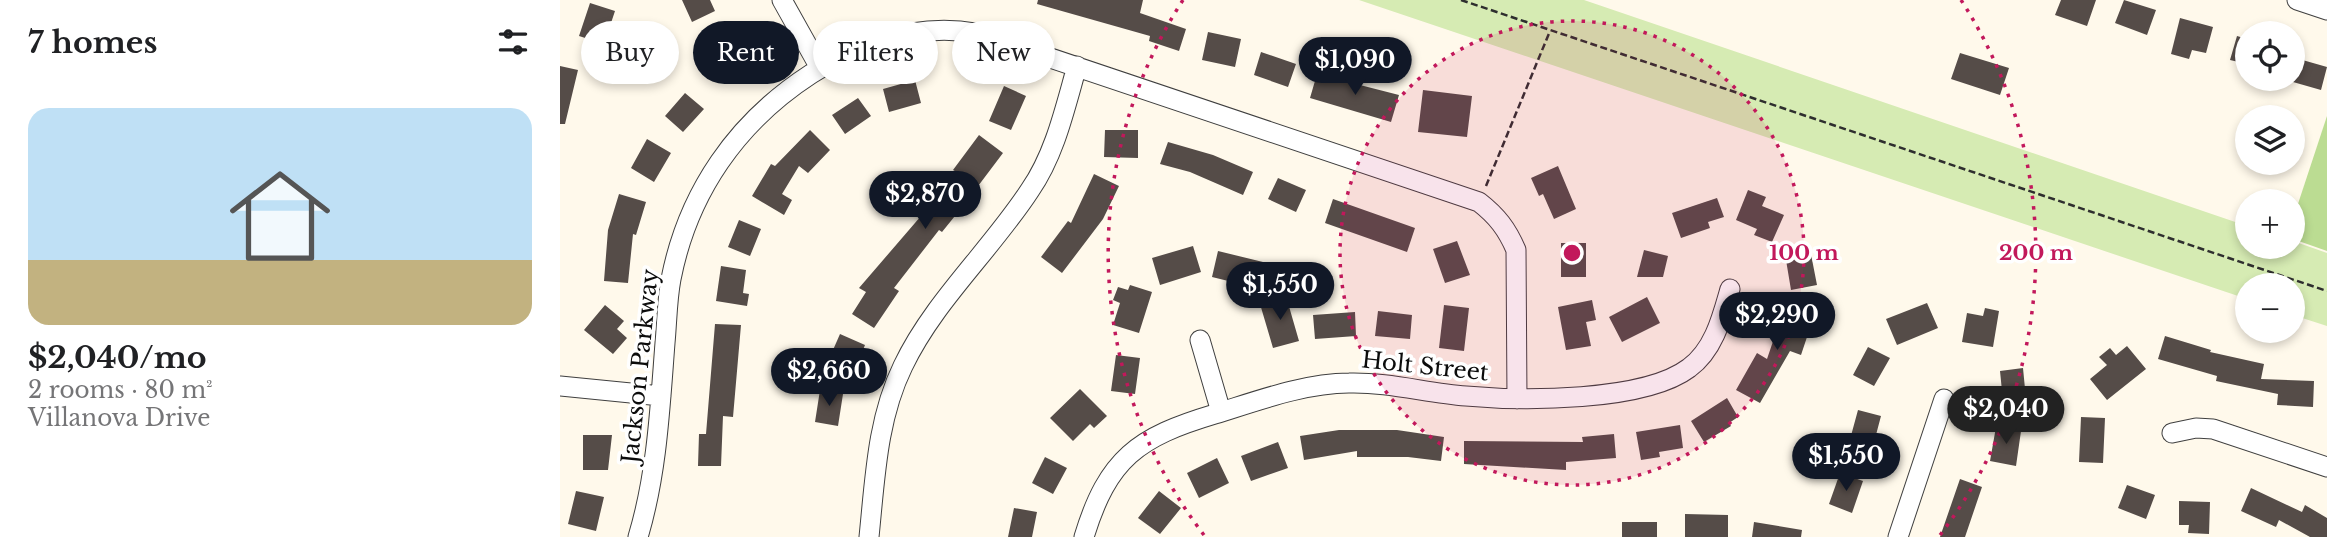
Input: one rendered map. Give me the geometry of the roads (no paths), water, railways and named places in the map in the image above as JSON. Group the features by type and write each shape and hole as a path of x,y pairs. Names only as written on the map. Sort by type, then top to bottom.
{"street":[{"path":"782,0 813,55"},
{"path":"2297,0 2327,10"},
{"name":"Jackson Parkway","path":"938,29 948,28 976,33 1479,202 1494,213 1507,229 1516,250 1517,399"},
{"path":"869,537 882,429 903,366 923,331 1039,177 1055,138 1077,66"},
{"name":"Jackson Parkway","path":"638,537 657,449 671,280 696,200 725,152 753,119 785,91 813,73"},
{"name":"Holt Street","path":"1084,537 1100,491 1132,452 1160,433 1305,388 1346,383 1517,399 1592,395 1675,379 1692,366 1708,347 1721,320 1730,289"},
{"path":"1200,340 1221,412"},
{"path":"560,386 661,396"},
{"path":"1898,537 1944,399"},
{"path":"2172,433 2196,428 2213,429 2327,467"}]}
